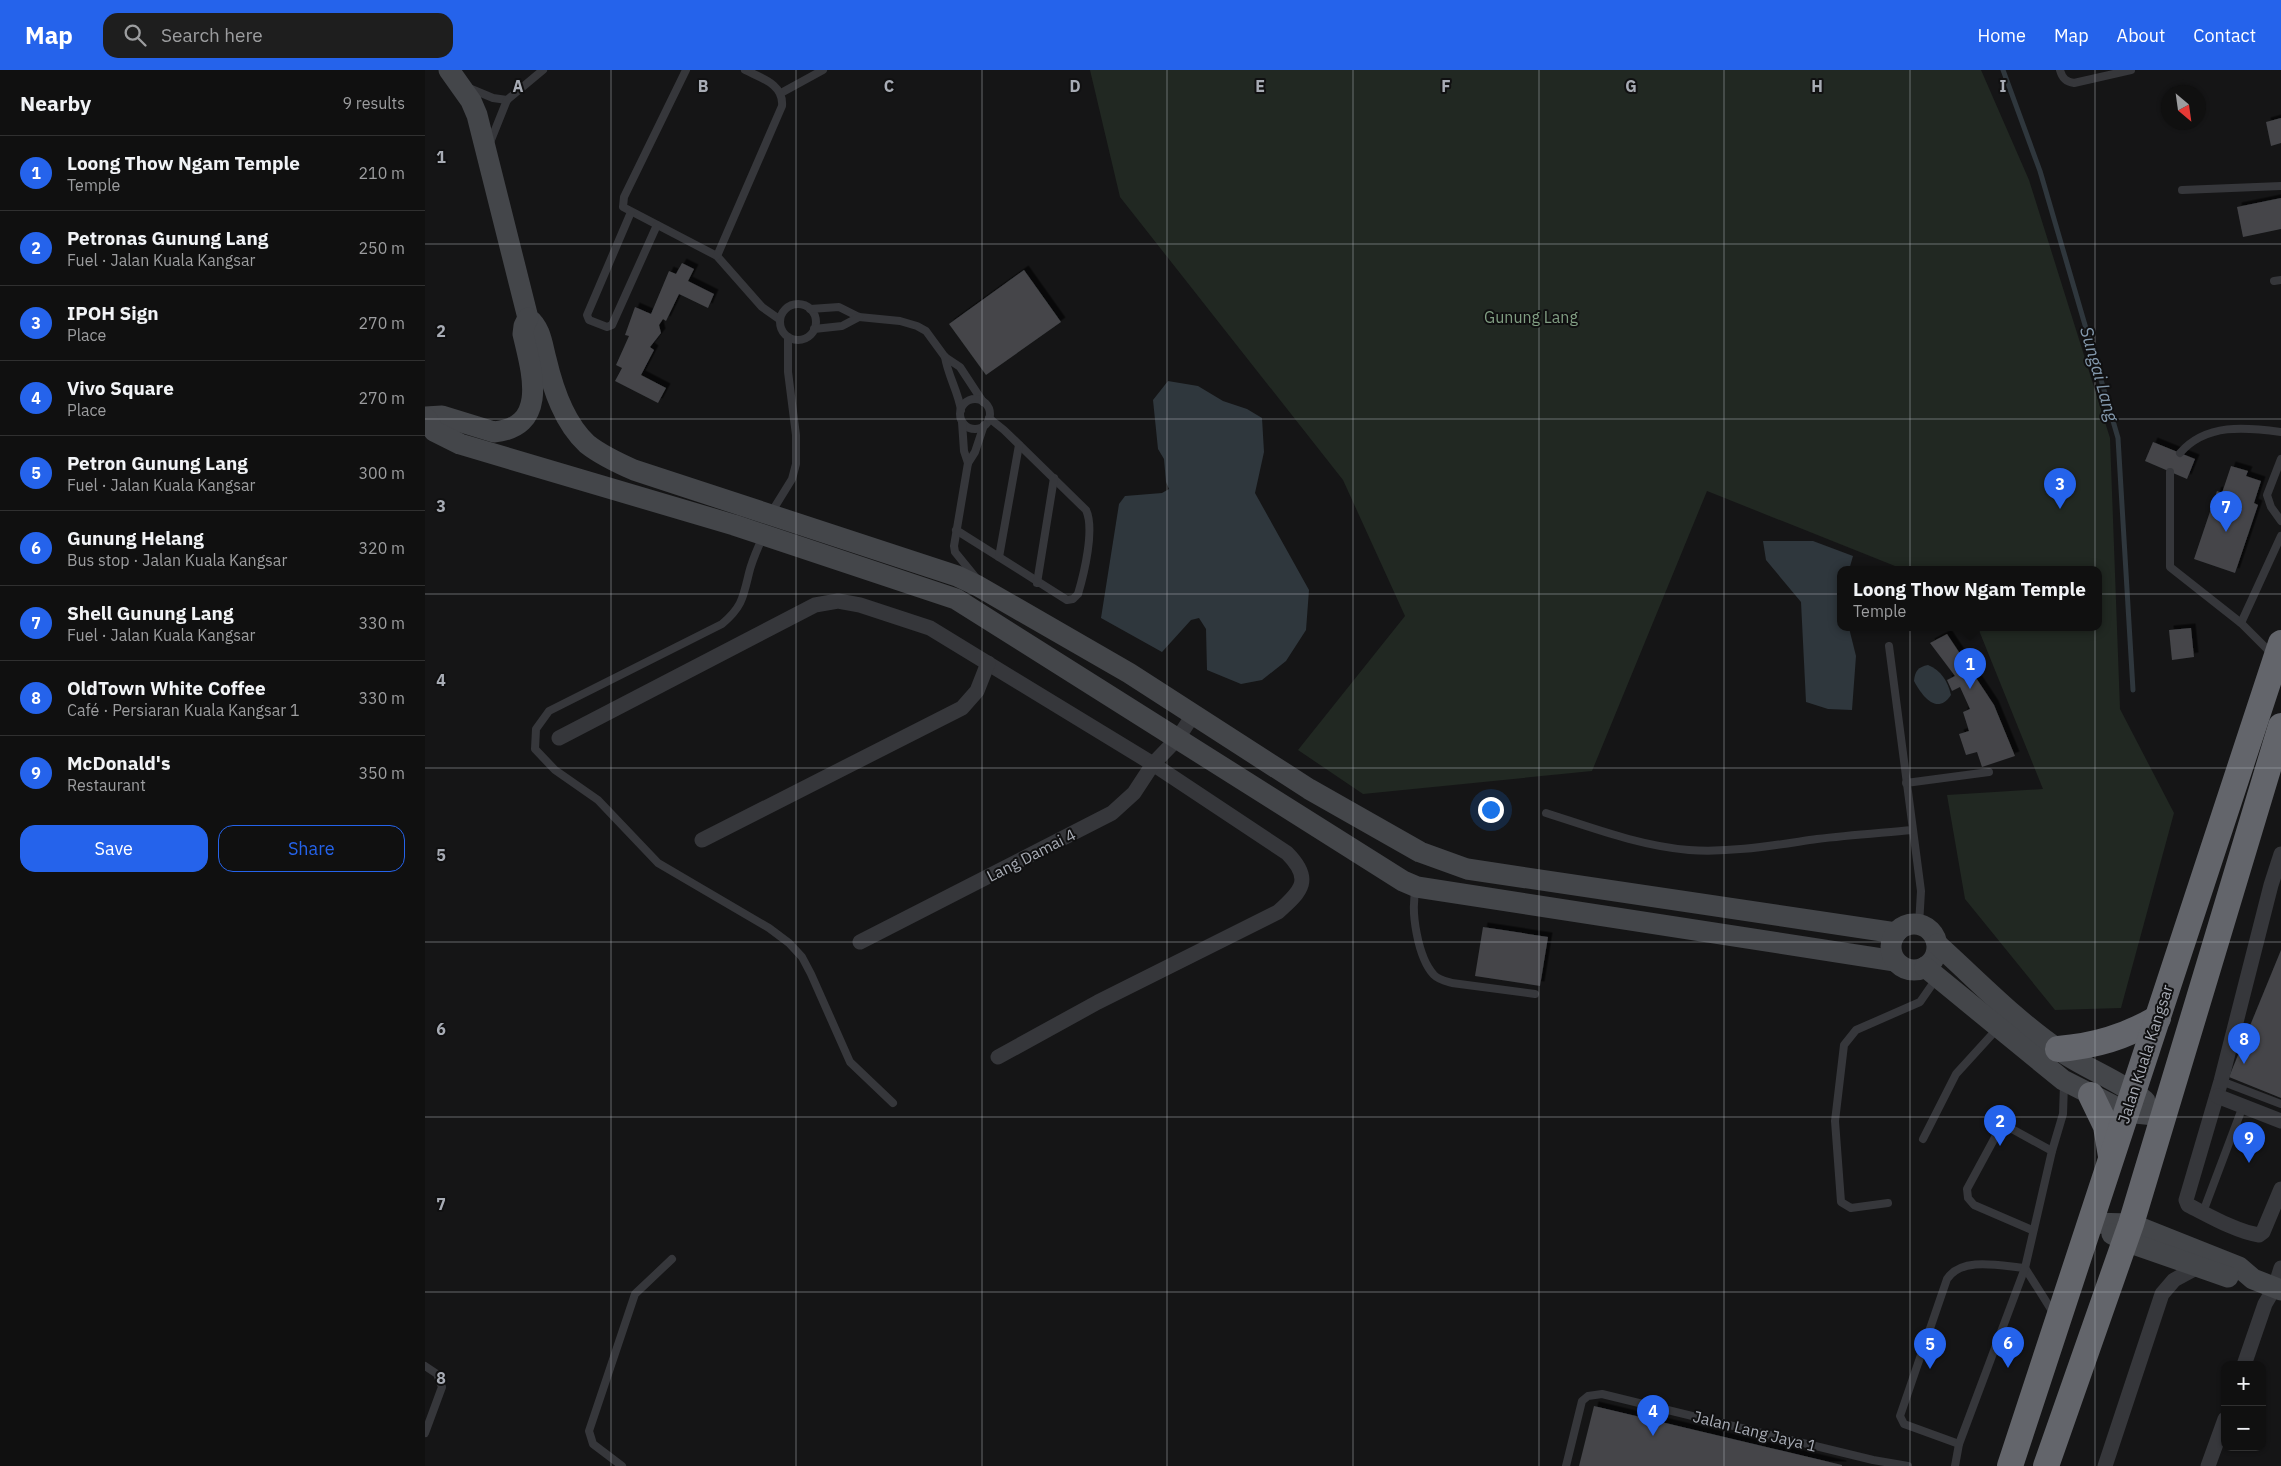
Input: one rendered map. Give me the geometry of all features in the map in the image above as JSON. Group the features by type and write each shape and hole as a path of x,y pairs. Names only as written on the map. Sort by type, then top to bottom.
{"highway":[{"name":"Jalan Kuala Kangsar","path":"2010,1466 2278,650"},
{"path":"2046,1466 2128,1233 2275,764 2281,726"},
{"path":"2058,1049 2085,1047 2108,1041 2133,1032 2157,1018"},
{"path":"2091,1095 2105,1126 2111,1156"}],"street":[{"path":"454,77 477,115 528,318 539,331 558,398 570,421 588,444 613,460 956,600 1403,881 1417,887 1895,961"},
{"path":"528,318 523,334 534,386 533,399 530,409 518,424 502,432 494,432 442,416 426,418 434,430 460,444 957,576 978,586 1129,673 1309,789 1411,847 1467,869 1896,933"},
{"path":"559,738 815,605 838,601 860,605 916,621 930,628 1153,764 1287,853 1298,864 1303,878 1297,896 1278,912 1098,1002 998,1057"},
{"path":"702,840 962,708 977,691 988,663"},
{"name":"Lang Damai 4","path":"860,942 1113,813 1134,793 1153,764 1178,738 1193,715"},
{"path":"2281,854 2276,888 2186,1197 2188,1205 2249,1233 2259,1235 2263,1232 2281,1190"},
{"path":"2129,1102 2103,1077 2058,1049 2012,1012 1937,944 1931,931 1919,925 1907,925 1896,933 1891,946 1895,961 1900,966 1912,970 1931,972 2063,1080 2091,1095 2129,1102 2165,1116"},
{"path":"1931,972 1937,944"},
{"path":"2219,1088 2243,1106 2281,1121"},
{"path":"2090,1223 2239,1266 2253,1278"},
{"path":"2128,1233 2198,1267 2233,1279 2253,1278 2279,1282 2265,1304 2245,1361"},
{"path":"2105,1466 2162,1294 2174,1280 2198,1267"},
{"path":"2208,1466 2221,1430"}],"lane":[{"path":"487,149 507,100 543,70"},
{"path":"686,70 623,197 623,207 717,256 762,307 779,319 782,331 788,337 801,340 809,336 814,329 816,320 810,309 803,304 794,304 786,308 779,319"},
{"path":"717,256 781,110 783,99 781,93 774,85 745,70"},
{"path":"781,93 823,70"},
{"path":"2060,70 2063,78 2068,83 2131,70"},
{"path":"454,77 490,97 507,100"},
{"path":"2182,190 2281,186"},
{"path":"631,212 587,315 589,320 607,327 611,325 657,225"},
{"path":"810,309 839,306 859,317 900,321 926,331 945,358 948,373 959,400 964,451 968,463"},
{"path":"814,329 842,326 859,317"},
{"path":"788,337 788,372 796,435 796,464 792,480 767,524 749,572 743,600 722,624 549,711 535,729 535,749 544,761 555,770 598,800 657,863 750,916 789,942 802,957 811,974 849,1062 893,1103"},
{"path":"945,358 960,367 989,409 989,418 984,425 975,452 968,463 955,552 977,578 978,586"},
{"path":"961,410 966,402 972,400 983,402"},
{"path":"957,530 1037,583 1067,600 1075,598 1079,592 1090,532 1086,510 989,418"},
{"path":"962,422 972,428 984,425"},
{"path":"2180,453 2195,441 2222,429 2246,427 2281,432"},
{"path":"999,558 1019,445"},
{"path":"2281,459 2267,495 2271,507 2281,521"},
{"path":"2170,472 2170,567 2278,650"},
{"path":"1037,583 1053,478"},
{"path":"2241,623 2281,536"},
{"path":"1889,646 1921,891 1919,925"},
{"path":"1906,783 1989,772"},
{"path":"1546,813 1627,839 1662,847 1690,850 1740,850 1820,838 1912,830"},
{"path":"1417,887 1414,908 1419,940 1427,966 1435,976 1441,981 1452,983 1535,994"},
{"path":"1888,1203 1851,1208 1841,1202 1835,1122 1845,1045 1856,1030 1920,1002 1931,972"},
{"path":"1923,1139 1956,1074 1998,1028"},
{"path":"1955,1466 1959,1444 2025,1268 2032,1230 2063,1114 2065,1099 2063,1080"},
{"path":"2219,1088 2281,1104"},
{"path":"2203,1212 2243,1106"},
{"path":"2032,1230 1974,1205 1968,1198 1967,1190 1999,1130 2012,1129 2052,1151"},
{"path":"622,1466 593,1444 589,1431 635,1294 673,1259"},
{"path":"1959,1444 1904,1424 1900,1416 1947,1280 1959,1268 1972,1265 2025,1268"},
{"path":"2025,1268 2058,1320"},
{"path":"425,1366 437,1374 442,1387 425,1433"},
{"name":"Jalan Lang Jaya 1","path":"1566,1466 1582,1402 1588,1396 1602,1394 1873,1460 1905,1466"}],"green space":[{"name":"Gunung Lang","path":"1090,70 1981,70 2029,180 2110,438 2120,709 2174,813 2121,1008 2055,1010 1965,899 1947,795 2043,789 1979,631 2102,631 2102,566 1895,566 1707,491 1592,771 1363,794 1298,750 1405,616 1343,480 1120,197"}],"shaded area":[{"path":"1168,381 1198,386 1223,401 1247,409 1262,418 1264,452 1255,493 1309,590 1306,630 1286,661 1262,680 1241,684 1207,670 1206,629 1199,618 1191,620 1162,652 1101,618 1119,504 1125,496 1162,493 1169,489 1166,482 1164,459 1158,449 1153,400"},
{"path":"1763,541 1813,541 1853,556 1850,566 1837,566 1837,631 1850,631 1856,656 1852,710 1828,709 1806,702 1801,602 1766,560"},
{"path":"1928,665 1940,673 1950,690 1951,695 1940,704 1930,702 1914,681 1918,670"}],"building":[{"path":"2281,118 2281,143 2271,146 2266,122"},
{"path":"2281,198 2281,229 2243,237 2237,207"},
{"path":"682,263 694,269 688,281 714,294 708,308 679,294 666,321 663,319 659,325 661,333 650,347 654,350 641,375 666,388 658,403 615,381 622,368 616,365 629,336 625,335 635,307 651,314 669,271 676,274"},
{"path":"1024,270 1061,322 986,375 949,324"},
{"path":"2153,442 2195,459 2187,479 2145,461"},
{"path":"2231,466 2248,471 2246,476 2261,481 2254,503 2258,505 2235,573 2194,559 2217,491 2222,493"},
{"path":"2191,628 2194,657 2172,660 2169,630"},
{"path":"1947,634 1994,705 2015,756 1982,767 1977,752 1966,755 1959,734 1969,731 1963,712 1970,709 1960,687 1952,691 1947,680 1955,676 1930,643"},
{"path":"1483,927 1548,937 1540,986 1475,976"},
{"path":"2281,950 2281,1098 2229,1077"},
{"path":"1594,1406 1842,1465 1842,1466 1579,1466"}],"waterway":[{"name":"Sungai Lang","path":"2003,70 2040,171 2118,438 2133,690"}],"place":[{"name":"IPOH Sign","path":"2060,509"},
{"name":"Shell Gunung Lang","path":"2226,532"},
{"name":"Loong Thow Ngam Temple","path":"1970,689"},
{"name":"OldTown White Coffee","path":"2244,1064"},
{"name":"Petronas Gunung Lang","path":"2000,1146"},
{"name":"McDonald's","path":"2249,1163"},
{"name":"Gunung Helang","path":"2008,1368"},
{"name":"Petron Gunung Lang","path":"1930,1369"},
{"name":"Vivo Square","path":"1653,1436"}]}
